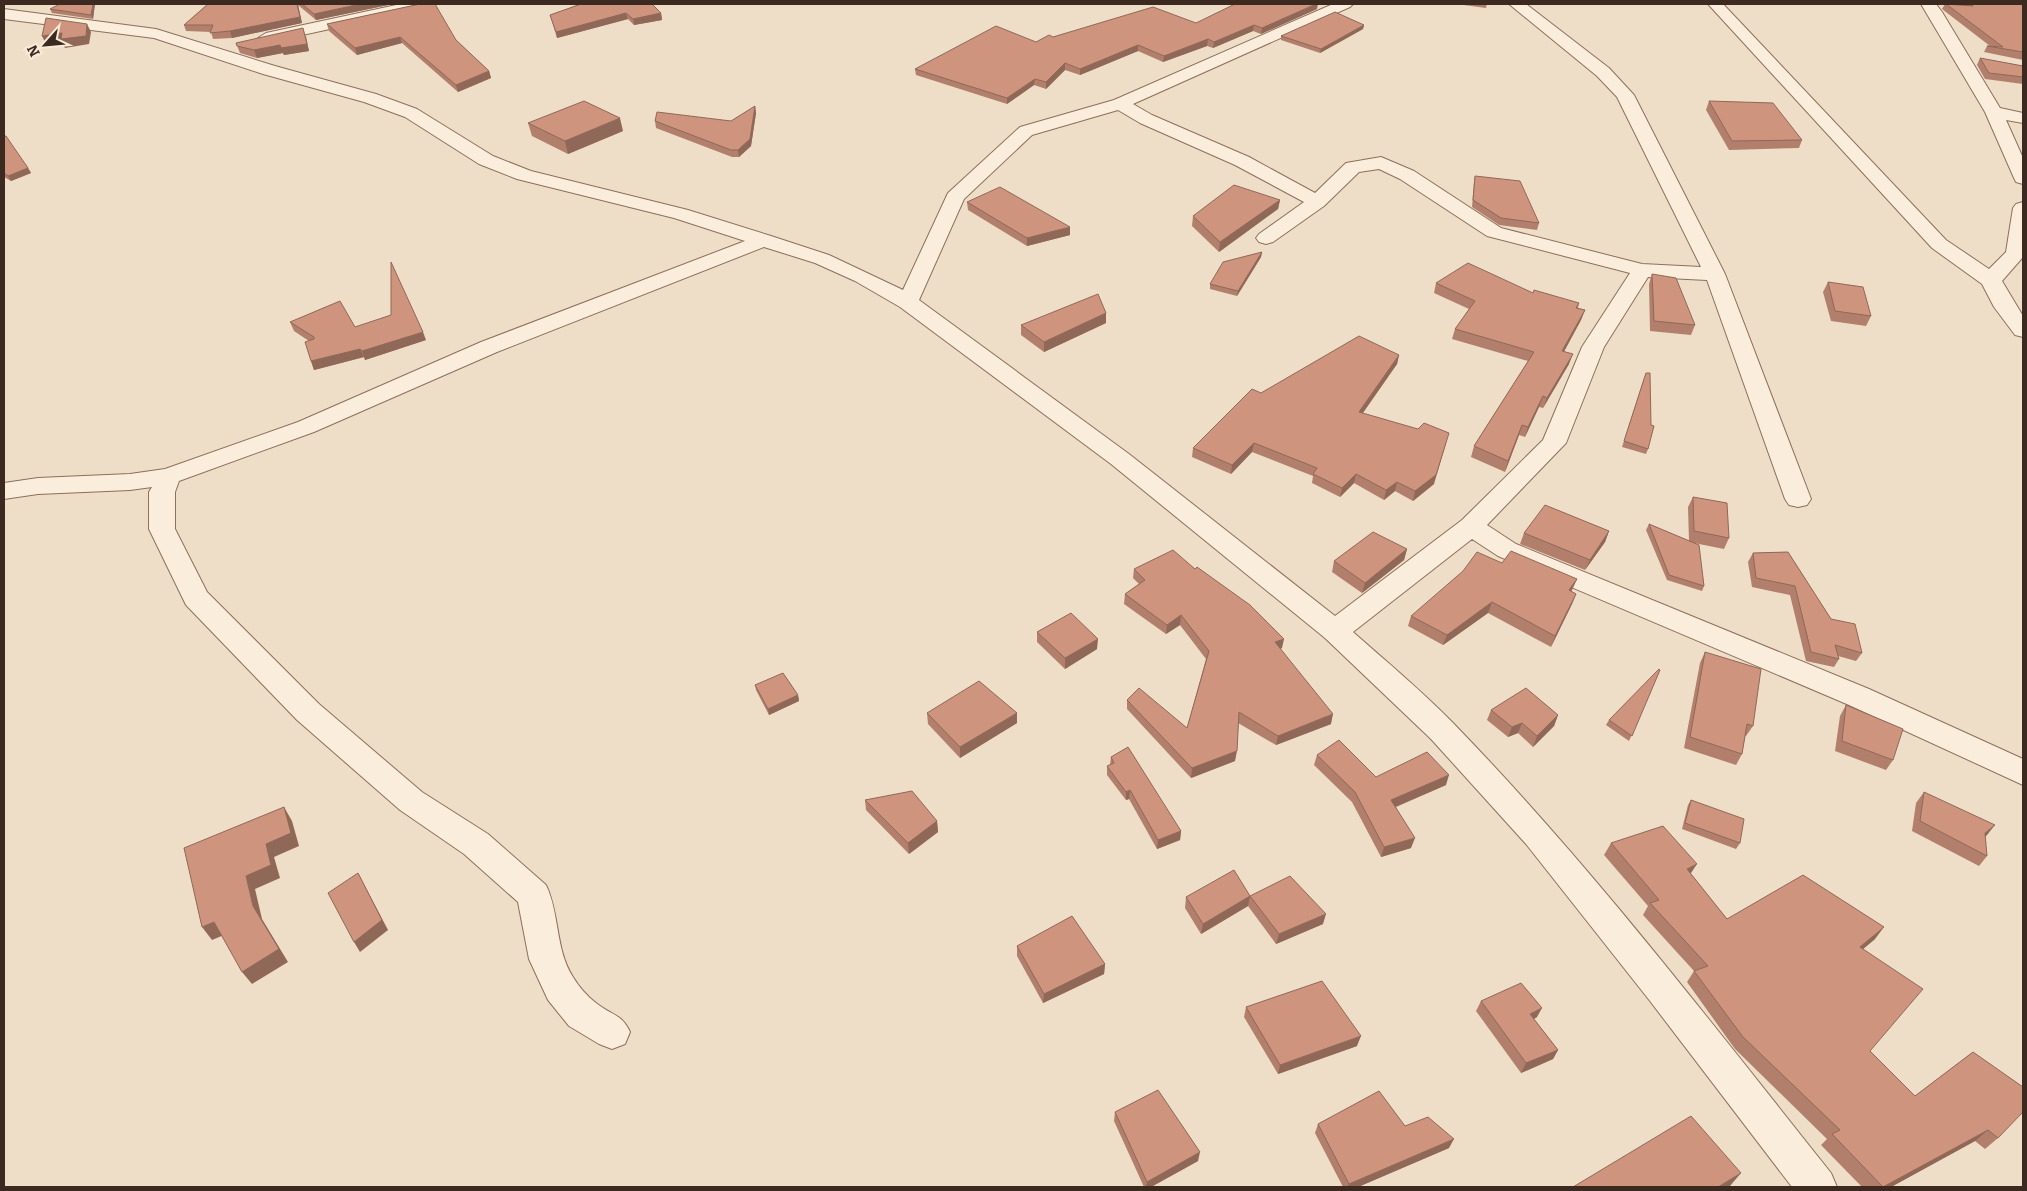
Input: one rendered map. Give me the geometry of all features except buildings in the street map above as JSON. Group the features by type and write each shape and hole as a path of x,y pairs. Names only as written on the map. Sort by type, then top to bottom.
{"street":[{"path":"254,40 421,4"},
{"path":"908,302 955,198 1026,131 1120,104 1344,4"},
{"path":"1517,4 1603,72 1625,94 1715,274 1798,499"},
{"path":"1715,4 1939,244 1991,280 2005,307 2023,330"},
{"path":"1928,4 1937,15 1994,112 2023,178"},
{"path":"4,14 123,28 156,34 370,98 412,113 486,160 524,175 681,214 822,259 862,277 908,302 1120,459 1335,630 1442,731 1537,835 1664,990 1817,1187"},
{"path":"206,50 235,44"},
{"path":"1959,55 1977,58"},
{"path":"1120,104 1146,119 1242,161 1318,202"},
{"path":"1994,112 2023,118"},
{"path":"1266,238 1318,202 1353,167 1381,163 1407,175 1494,232 1642,270 1715,274"},
{"path":"1991,280 2020,254 2023,208"},
{"path":"4,491 38,486 130,482 169,476 306,427 381,396 489,347 676,276 764,240"},
{"path":"1335,630 1471,526 1554,443 1593,347 1642,270"},
{"path":"169,476 162,492 162,528 169,546 196,598 256,660 329,730 411,801 444,825 476,844 534,894 539,935 551,975 569,1000 583,1014 612,1032"},
{"path":"1471,526 1508,550 1859,696 2023,773"}]}
